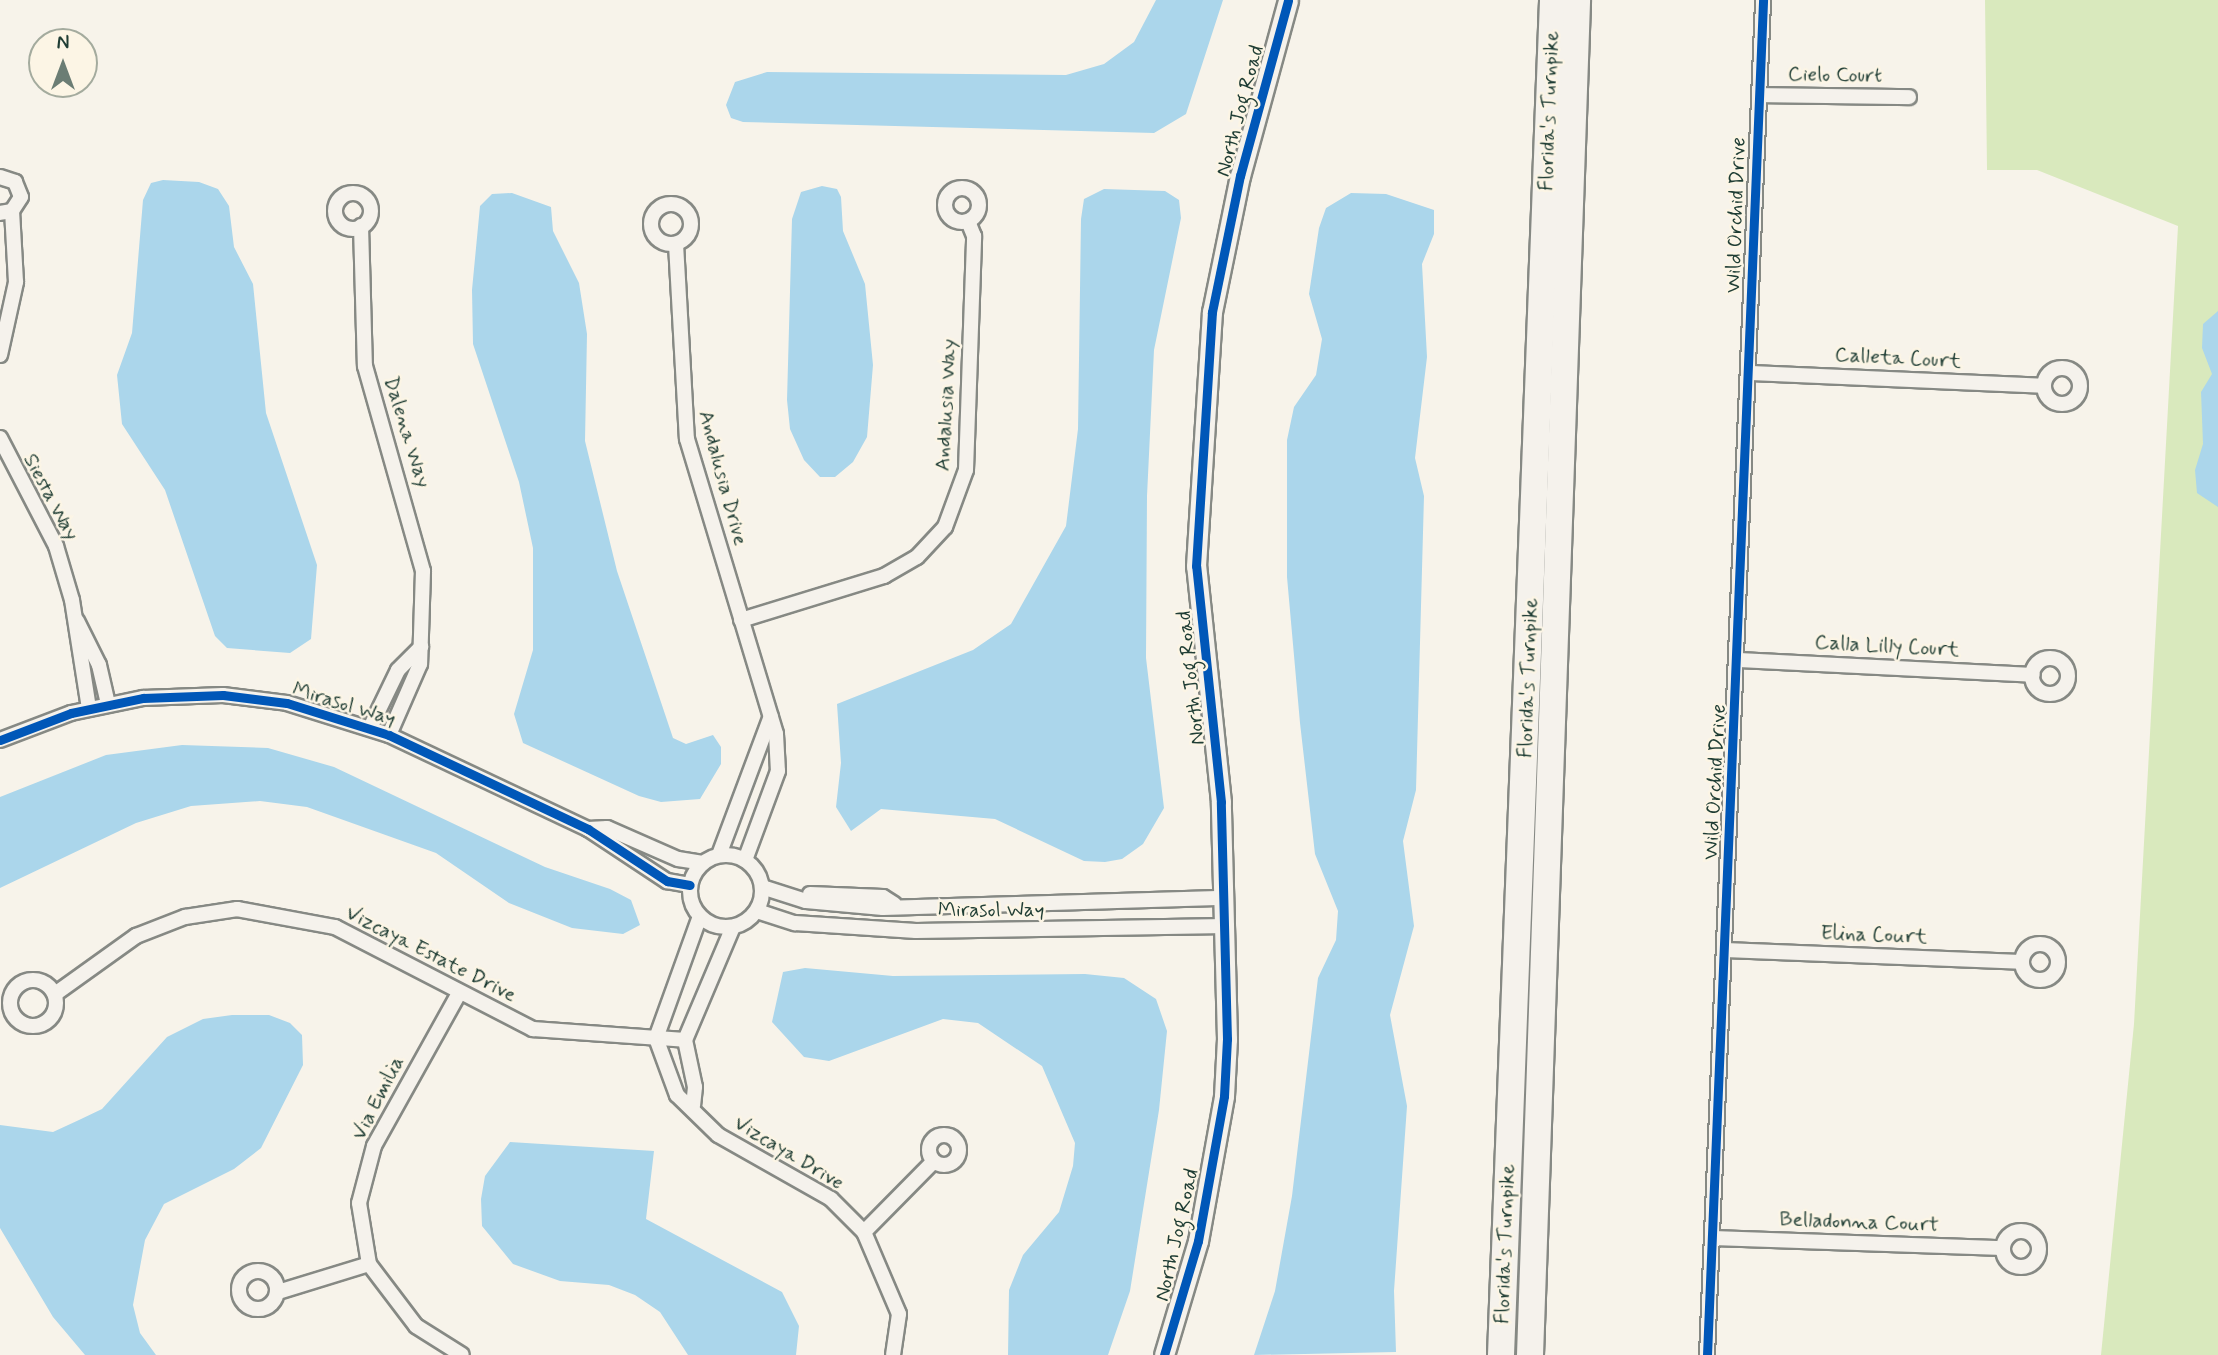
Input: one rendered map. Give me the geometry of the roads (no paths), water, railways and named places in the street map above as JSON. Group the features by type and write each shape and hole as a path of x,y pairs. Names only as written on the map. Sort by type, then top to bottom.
{"highway":[{"name":"Florida's Turnpike","path":"1501,1355 1553,0"},
{"name":"Florida's Turnpike","path":"1530,1355 1577,0"}],"street":[{"name":"North Jog Road","path":"1164,1355 1198,1241 1224,1096 1226,898 1196,566 1202,433 1212,312 1240,176 1288,0"},
{"name":"Wild Orchid Drive","path":"1707,1355 1751,373 1763,0"},
{"name":"Cielo Court","path":"1761,95 1909,97"},
{"path":"0,177 11,179 21,192 6,212 16,282 0,355"},
{"name":"Andalusia Way","path":"741,620 900,568 932,543 955,510 966,470 974,236 968,221"},
{"name":"Dalena Way","path":"361,226 365,366 414,523 424,572 421,664 389,735"},
{"name":"Andalusia Drive","path":"676,244 687,439 771,716 778,771 746,860"},
{"name":"Calleta Court","path":"1751,373 2043,386"},
{"name":"Siesta Way","path":"0,438 56,546 74,616 89,708"},
{"name":"Siesta Way","path":"74,616 99,665 108,704"},
{"path":"370,728 398,670 421,648"},
{"name":"Calla Lilly Court","path":"1739,660 2033,675"},
{"name":"Mirasol Way","path":"0,740 89,708 183,695 244,697 318,710 389,735 588,829 667,881 690,886"},
{"path":"719,855 771,716"},
{"name":"Mirasol Way","path":"588,829 607,828 678,859 703,863"},
{"path":"656,1038 700,916 690,886 703,863 719,855 746,860 762,887 757,911 733,927 685,1040 695,1087 692,1105"},
{"name":"Mirasol Way","path":"762,887 789,895 870,896 894,904 992,908 1226,898"},
{"name":"Vizcaya Estate Drive","path":"55,994 136,936 185,917 237,909 335,927 458,995 533,1029 685,1040"},
{"name":"Mirasol Way","path":"757,911 795,923 916,931 1227,926"},
{"path":"700,916 714,925 733,927"},
{"name":"Elina Court","path":"1725,950 2021,962"},
{"name":"Via Emilia","path":"458,995 374,1146 359,1203 369,1264 416,1326 462,1355"},
{"name":"Vizcaya Drive","path":"656,1038 677,1095 692,1105 718,1136 831,1199 864,1232 898,1314 893,1355"},
{"path":"864,1232 933,1161"},
{"name":"Belladonna Court","path":"1713,1238 2003,1248"},
{"path":"278,1292 369,1264"}],"water":[{"path":"1156,0 1223,0 1186,114 1154,133 743,122 731,118 726,105 735,82 767,72 1066,75 1104,64 1134,42"},
{"path":"163,180 199,182 218,189 229,206 234,247 253,284 266,413 317,565 311,639 290,653 227,648 215,636 165,490 122,424 117,375 132,333 143,200 151,183"},
{"path":"822,186 837,189 841,197 843,231 865,284 873,365 867,437 853,462 835,477 820,477 804,460 790,429 787,400 792,219 801,192"},
{"path":"1104,189 1165,191 1179,200 1181,218 1154,350 1147,496 1146,658 1164,808 1143,844 1122,859 1105,862 1084,861 995,819 881,809 851,831 836,807 841,763 837,704 973,650 1011,624 1066,526 1078,429 1081,219 1084,199"},
{"path":"512,193 551,207 553,231 579,283 587,334 585,441 617,571 673,738 686,744 713,735 721,747 721,764 700,799 661,802 639,796 523,743 514,714 533,650 533,548 519,482 473,344 472,290 480,206 492,194"},
{"path":"1351,193 1386,194 1434,210 1434,234 1422,264 1427,357 1415,458 1424,496 1416,790 1403,841 1414,926 1390,1015 1407,1106 1394,1291 1396,1352 1254,1355 1275,1291 1292,1196 1318,978 1336,940 1338,911 1315,854 1300,723 1287,577 1287,440 1294,407 1316,375 1322,339 1309,294 1319,228 1326,208"},
{"path":"2218,311 2218,507 2197,493 2195,470 2203,444 2201,392 2212,374 2202,348 2203,324"},
{"path":"182,745 268,748 334,767 545,867 610,889 631,900 640,925 623,934 572,928 509,903 436,853 307,807 260,801 191,806 136,823 0,888 0,797 106,755"},
{"path":"805,968 893,976 1085,974 1124,978 1156,999 1167,1031 1159,1110 1130,1291 1108,1355 1008,1355 1009,1290 1023,1255 1059,1212 1073,1166 1075,1143 1042,1066 978,1023 943,1019 829,1061 804,1057 772,1022 783,972"},
{"path":"232,1015 269,1015 290,1023 302,1035 303,1065 261,1148 234,1169 164,1204 145,1240 133,1305 140,1333 156,1355 85,1355 53,1317 0,1228 0,1125 53,1132 79,1120 102,1109 167,1037 203,1019"},
{"path":"510,1142 654,1151 646,1219 782,1292 799,1326 796,1355 688,1355 660,1312 635,1295 609,1285 560,1281 513,1264 482,1226 481,1199 485,1176"}]}
